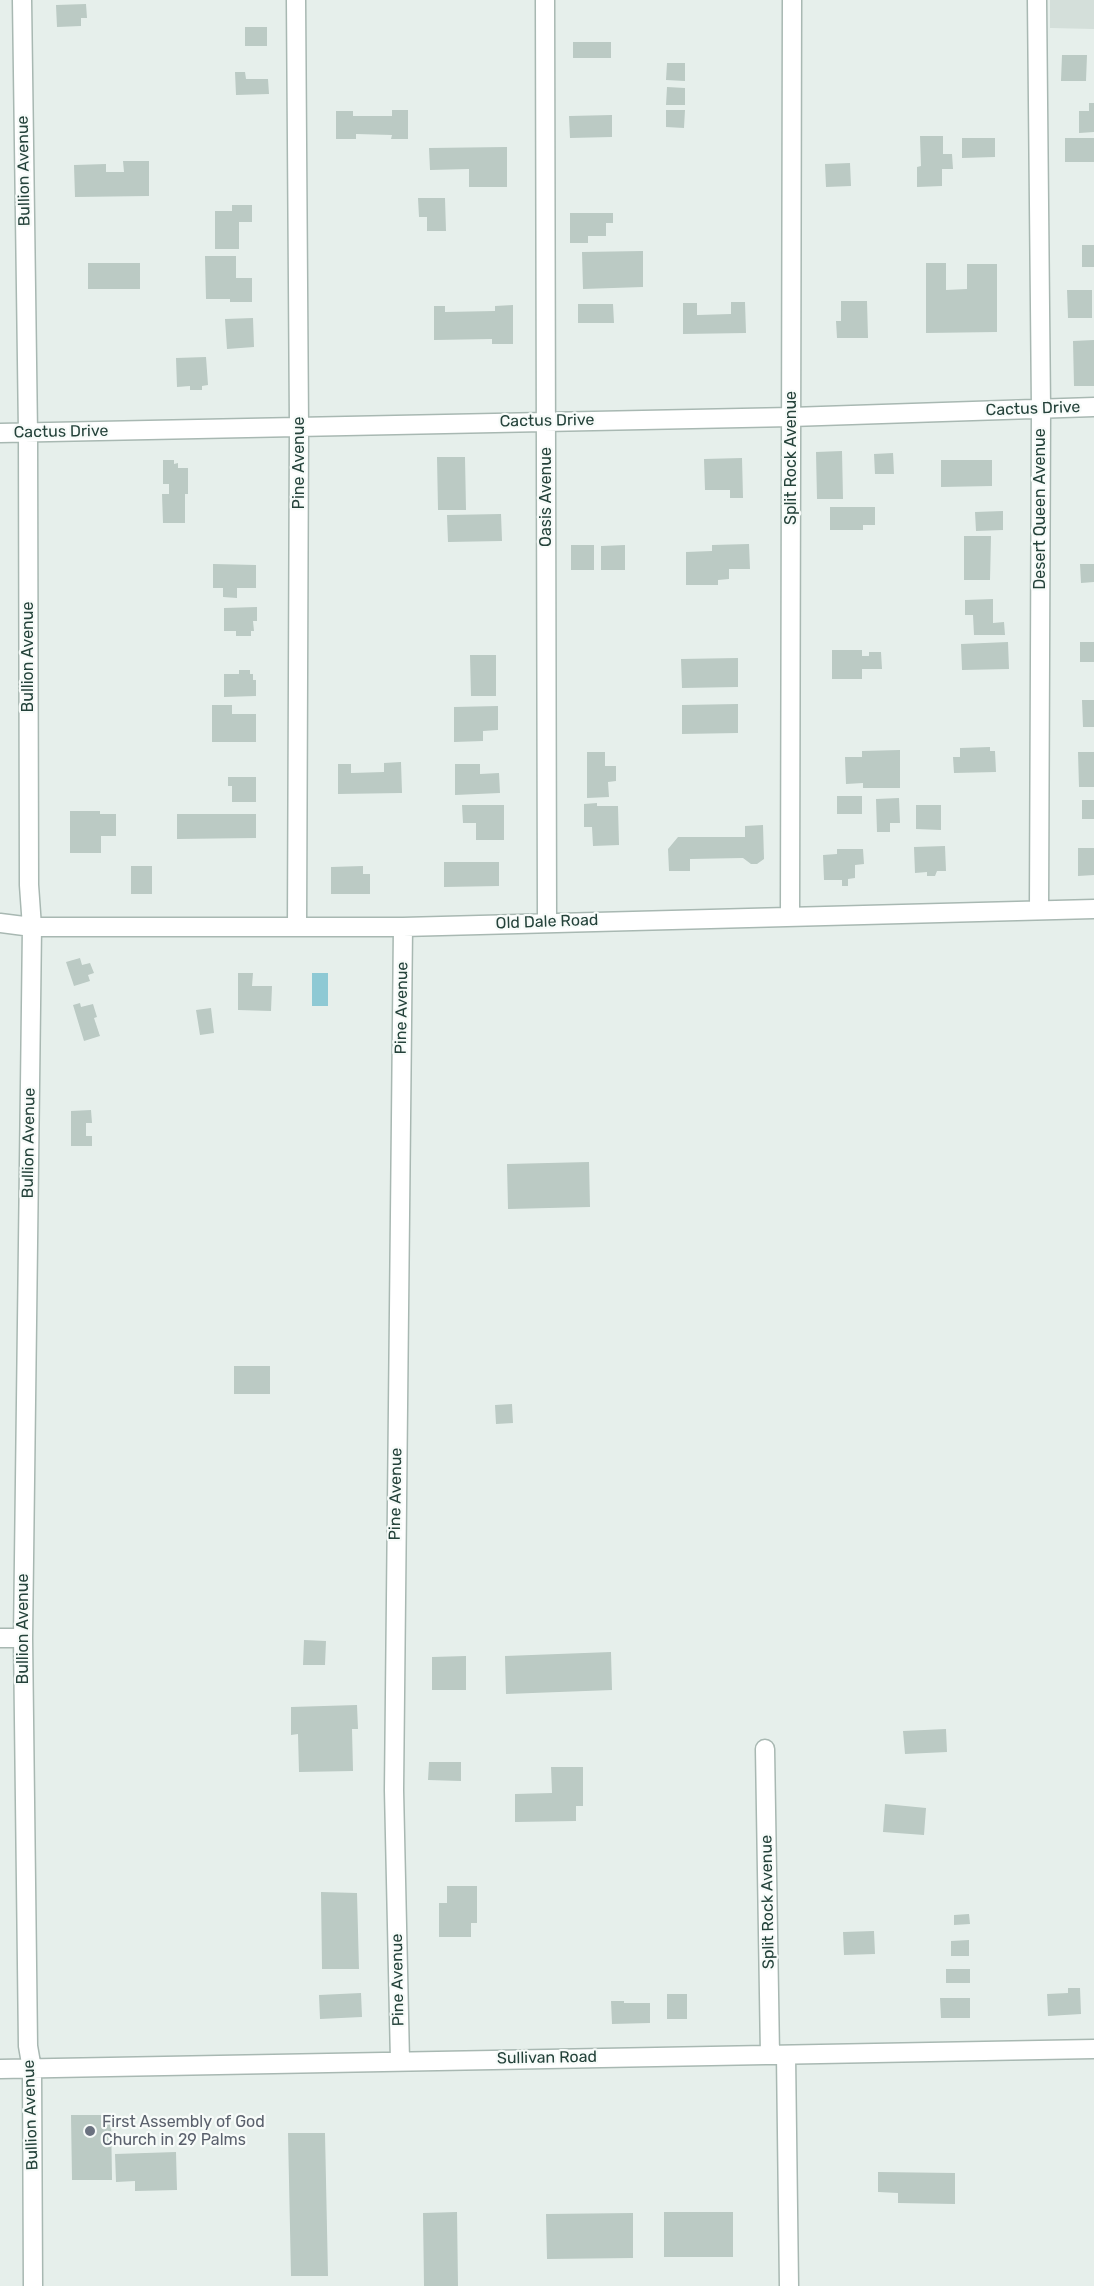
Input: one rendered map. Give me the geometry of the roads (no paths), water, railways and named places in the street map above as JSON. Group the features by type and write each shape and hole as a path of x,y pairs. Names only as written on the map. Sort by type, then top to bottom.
{"street":[{"name":"Bullion Avenue","path":"22,0 28,433 29,873 32,927 23,1638 28,2046 32,2069 33,2286"},
{"name":"Pine Avenue","path":"296,0 299,426 297,927"},
{"name":"Oasis Avenue","path":"545,0 547,922"},
{"name":"Split Rock Avenue","path":"790,915 792,0"},
{"name":"Desert Queen Avenue","path":"1037,0 1041,408 1039,910"},
{"name":"Cactus Drive","path":"0,433 791,417 1094,407"},
{"name":"Old Dale Road","path":"0,923 32,927 403,927 790,915 1094,909"},
{"name":"Pine Avenue","path":"400,2061 393,1790 403,927"},
{"path":"0,1638 23,1638"},
{"name":"Split Rock Avenue","path":"765,1749 789,2286"},
{"name":"Sullivan Road","path":"0,2069 1094,2049"}],"water":[{"path":"312,973 328,973 328,1006 312,1006"}],"place":[{"name":"First Assembly of God Church in 29 Palms","path":"90,2131"}]}
